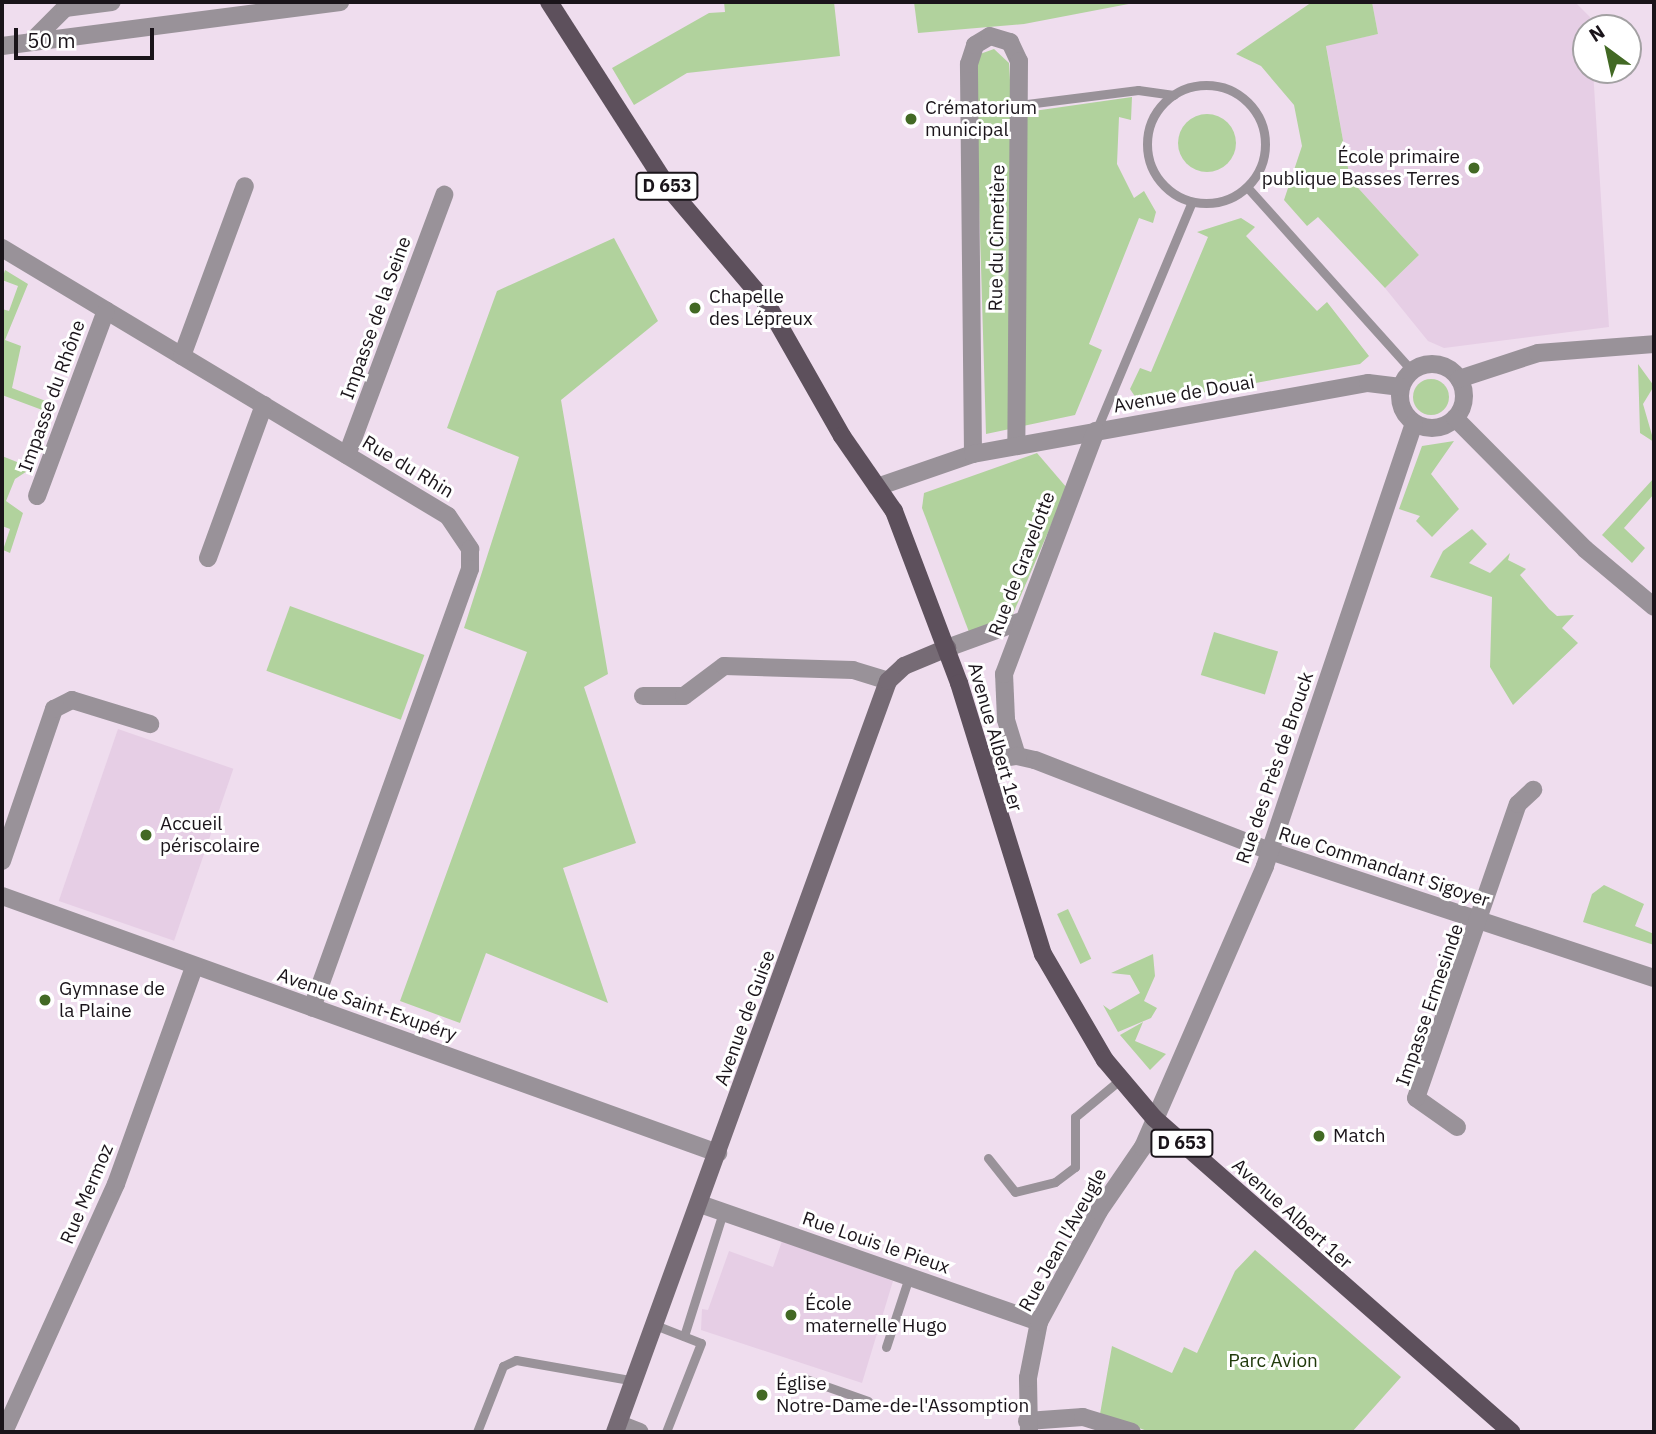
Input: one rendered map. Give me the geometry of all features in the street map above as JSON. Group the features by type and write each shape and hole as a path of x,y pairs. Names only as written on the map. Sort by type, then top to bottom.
{"main road":[{"name":"D 653","path":"549,2 667,186 767,304 894,511 947,648"},
{"name":"Avenue Albert 1er","path":"947,648 985,761 997,820 1043,954 1121,1079 1154,1118 1512,1432"}],"street":[{"path":"31,42 65,8 112,2"},
{"path":"2,46 340,2"},
{"name":"Rue du Cimetière","path":"973,454 972,49 984,38 1003,38 1018,55 1016,446"},
{"path":"183,356 245,186"},
{"name":"Impasse de la Seine","path":"347,455 444,195"},
{"name":"Rue du Rhin","path":"2,248 449,516 470,549 470,569 312,1007"},
{"name":"Impasse du Rhône","path":"37,496 106,310"},
{"path":"1459,379 1538,353 1654,344"},
{"path":"1437,365 1459,379 1464,399 1455,418 1431,428 1414,422 1402,407 1401,387 1412,371 1437,365"},
{"name":"Avenue de Douai","path":"877,487 973,454 1368,383 1401,387"},
{"path":"208,558 264,405"},
{"path":"1455,418 1585,549 1654,607"},
{"name":"Rue des Près de Brouck","path":"1154,1118 1270,851 1414,422"},
{"name":"Rue de Gravelotte","path":"1017,756 1006,719 1004,674 1019,622 1096,431"},
{"path":"643,696 684,696 724,666 853,670 888,681 904,666 1019,622"},
{"name":"Avenue de Guise","path":"617,1428 888,681"},
{"path":"2,861 54,709 72,700 150,724"},
{"name":"Rue Commandant Sigoyer","path":"985,761 1017,756 1270,851 1654,978"},
{"path":"1481,921 1518,804 1533,790"},
{"name":"Avenue Saint-Exupéry","path":"2,896 718,1153"},
{"name":"Impasse Ermesinde","path":"1457,1126 1416,1098 1481,921"},
{"name":"Rue Mermoz","path":"4,1432 116,1184 194,967"},
{"name":"Rue Jean l'Aveugle","path":"1028,1426 1039,1322 1154,1118"},
{"name":"Rue Louis le Pieux","path":"700,1204 1039,1322"},
{"path":"1028,1426 1083,1417 1132,1432"},
{"path":"617,1428 640,1432"}],"lane":[{"path":"1019,105 1138,90 1174,95 1211,86 1246,101 1261,125 1265,153 1247,187 1221,201 1192,202 1159,181 1149,154 1150,125 1174,95"},
{"path":"1247,187 1412,371"},
{"path":"1096,431 1192,202"},
{"path":"988,1158 1015,1192 1055,1182 1075,1167 1075,1117 1121,1079"},
{"path":"684,1336 723,1212"},
{"path":"886,1347 909,1277"},
{"path":"655,1325 701,1343 666,1432"},
{"path":"477,1432 503,1366 516,1360 635,1381"},
{"path":"803,1378 868,1401"}],"shaded area":[{"name":"École primaire publique Basses Terres","path":"1372,2 1575,2 1587,14 1572,14 1572,84 1594,84 1609,327 1444,348 1428,341 1385,288 1419,255 1350,179 1326,45 1378,34"},
{"name":"Accueil périscolaire","path":"118,729 233,769 174,941 59,901"},
{"name":"École maternelle Hugo","path":"782,1241 893,1281 862,1383 701,1330 702,1309 708,1310 729,1251 773,1267"}],"green space":[{"path":"724,2 834,2 840,56 687,73 634,105 612,68 709,13 725,12"},
{"path":"914,2 1139,2 1024,24 918,33"},
{"path":"1312,2 1372,2 1378,34 1326,46 1350,179 1419,255 1385,288 1318,217 1307,226 1284,200 1302,146 1294,105 1261,66 1236,54"},
{"path":"994,49 1009,63 1012,114 1132,97 1131,120 1119,117 1117,164 1134,198 1144,191 1156,212 1153,223 1139,218 1089,344 1102,350 1075,415 986,434 975,66 980,54"},
{"path":"1201,114 1213,114 1228,122 1236,137 1236,149 1228,164 1213,172 1201,172 1186,164 1178,149 1178,137 1186,122"},
{"path":"1241,218 1255,227 1246,236 1317,311 1327,302 1369,356 1360,364 1140,404 1130,389 1140,368 1151,372 1208,237 1197,232"},
{"path":"614,238 658,321 561,400 608,674 584,687 636,843 563,868 608,1003 486,953 460,1023 400,1001 527,652 464,628 519,457 447,428 497,291"},
{"path":"5,270 28,284 5,340 21,346 12,388 56,405 53,414 2,395 2,309 9,311 18,286 2,280"},
{"path":"1638,364 1654,386 1643,404 1654,442 1640,433"},
{"path":"1431,379 1444,384 1449,397 1444,410 1431,415 1418,410 1413,397 1418,384"},
{"path":"1454,441 1431,474 1459,509 1432,537 1416,521 1420,516 1399,509 1422,446"},
{"path":"1037,453 1067,488 1012,616 969,632 922,508 924,493"},
{"path":"2,456 32,468 15,479 6,501 23,513 10,553 3,550 10,529 2,526"},
{"path":"1654,478 1654,494 1624,528 1645,548 1632,563 1602,535"},
{"path":"1472,529 1487,544 1469,563 1490,573 1510,553 1508,560 1526,569 1520,575 1549,609 1557,616 1574,615 1562,628 1578,643 1513,705 1490,667 1492,597 1430,577 1443,551"},
{"path":"290,606 424,655 401,720 266,671"},
{"path":"1214,632 1278,652 1265,695 1201,675"},
{"path":"1604,885 1644,904 1635,926 1654,934 1654,945 1583,922 1592,894"},
{"path":"1068,909 1091,959 1080,964 1057,914"},
{"path":"1153,954 1155,976 1144,1001 1157,1008 1151,1018 1118,1032 1103,1005 1110,1010 1140,993 1130,975 1111,973"},
{"path":"1143,1022 1135,1041 1166,1054 1150,1070 1120,1035"},
{"name":"Parc Avion","path":"1255,1250 1401,1377 1352,1432 1150,1432 1100,1414 1112,1346 1172,1373 1184,1347 1197,1353 1235,1271"}],"place":[{"name":"Crématorium municipal","path":"911,119"},
{"name":"École primaire publique Basses Terres","path":"1474,168"},
{"name":"Chapelle des Lépreux","path":"695,308"},
{"name":"Accueil périscolaire","path":"146,835"},
{"name":"Gymnase de la Plaine","path":"45,1000"},
{"name":"Match","path":"1319,1136"},
{"name":"École maternelle Hugo","path":"791,1315"},
{"name":"Église Notre-Dame-de-l'Assomption","path":"762,1395"}]}
